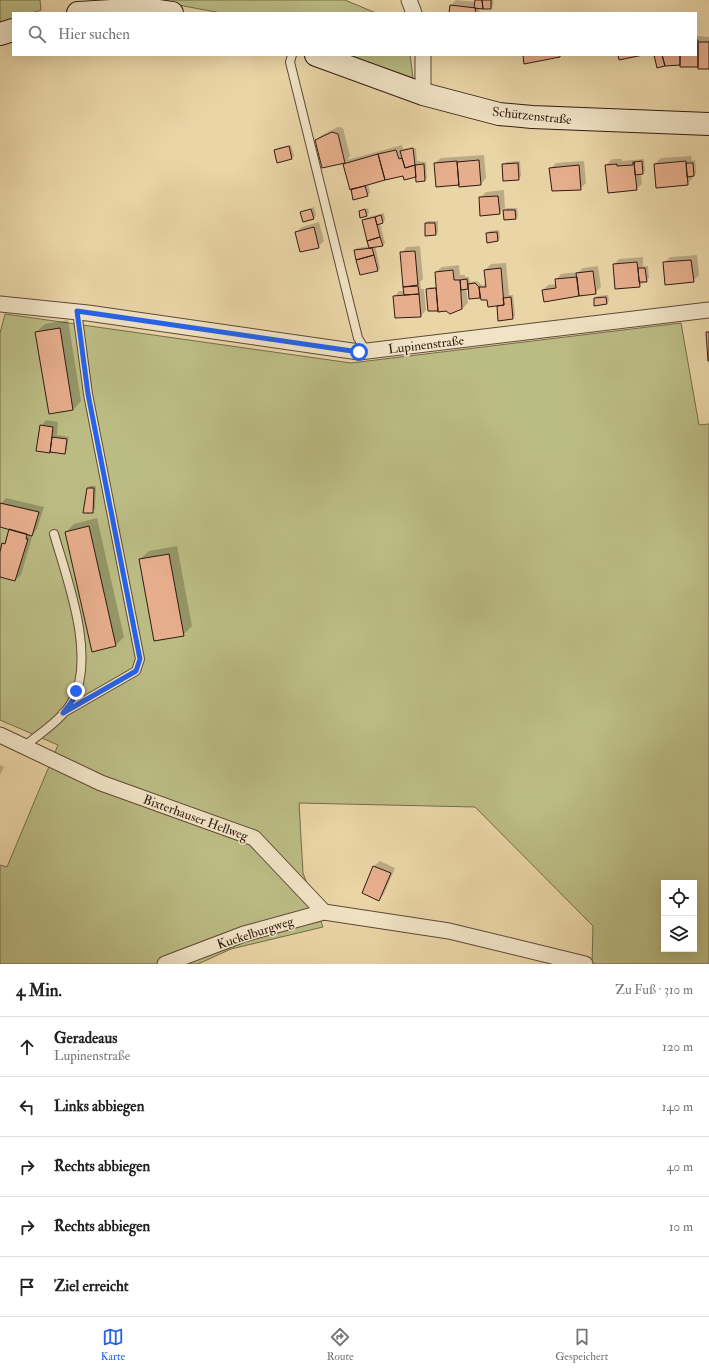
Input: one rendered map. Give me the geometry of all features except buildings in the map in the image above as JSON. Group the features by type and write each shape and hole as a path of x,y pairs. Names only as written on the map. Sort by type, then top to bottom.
{"street":[{"path":"409,0 414,12"},
{"path":"83,12 117,5 163,12"},
{"path":"0,34 12,30"},
{"name":"Schützenstraße","path":"319,56 422,94 499,114 532,117 709,124"},
{"path":"422,94 423,56"},
{"name":"Lupinenstraße","path":"0,304 77,311 359,352 709,310"},
{"name":"Bixterhauser Hellweg","path":"0,735 101,782 254,838 324,912"},
{"path":"324,912 449,931 585,964"},
{"name":"Kuckelburgweg","path":"165,964 244,934 324,912"}],"lane":[{"path":"292,56 290,62 358,338 366,351"},
{"path":"25,746 63,713 136,671 140,659 90,401 77,311"},
{"path":"54,534 76,611 81,669 73,700 63,713"}],"green space":[{"path":"0,0 40,0 41,10 35,12 12,12 12,20 0,24"},
{"path":"152,0 345,0 374,12 216,12"},
{"path":"349,56 410,56 413,78"},
{"path":"5,314 351,363 681,323 699,425 709,424 709,964 592,964 593,926 475,807 299,803 303,873 323,927 231,949 198,964 0,964 0,865 7,867 58,745 0,720 0,333"}],"route":[{"path":"76,691 73,700 63,713 136,671 140,659 139,647 88,394 78,330 77,311 359,352"}]}
